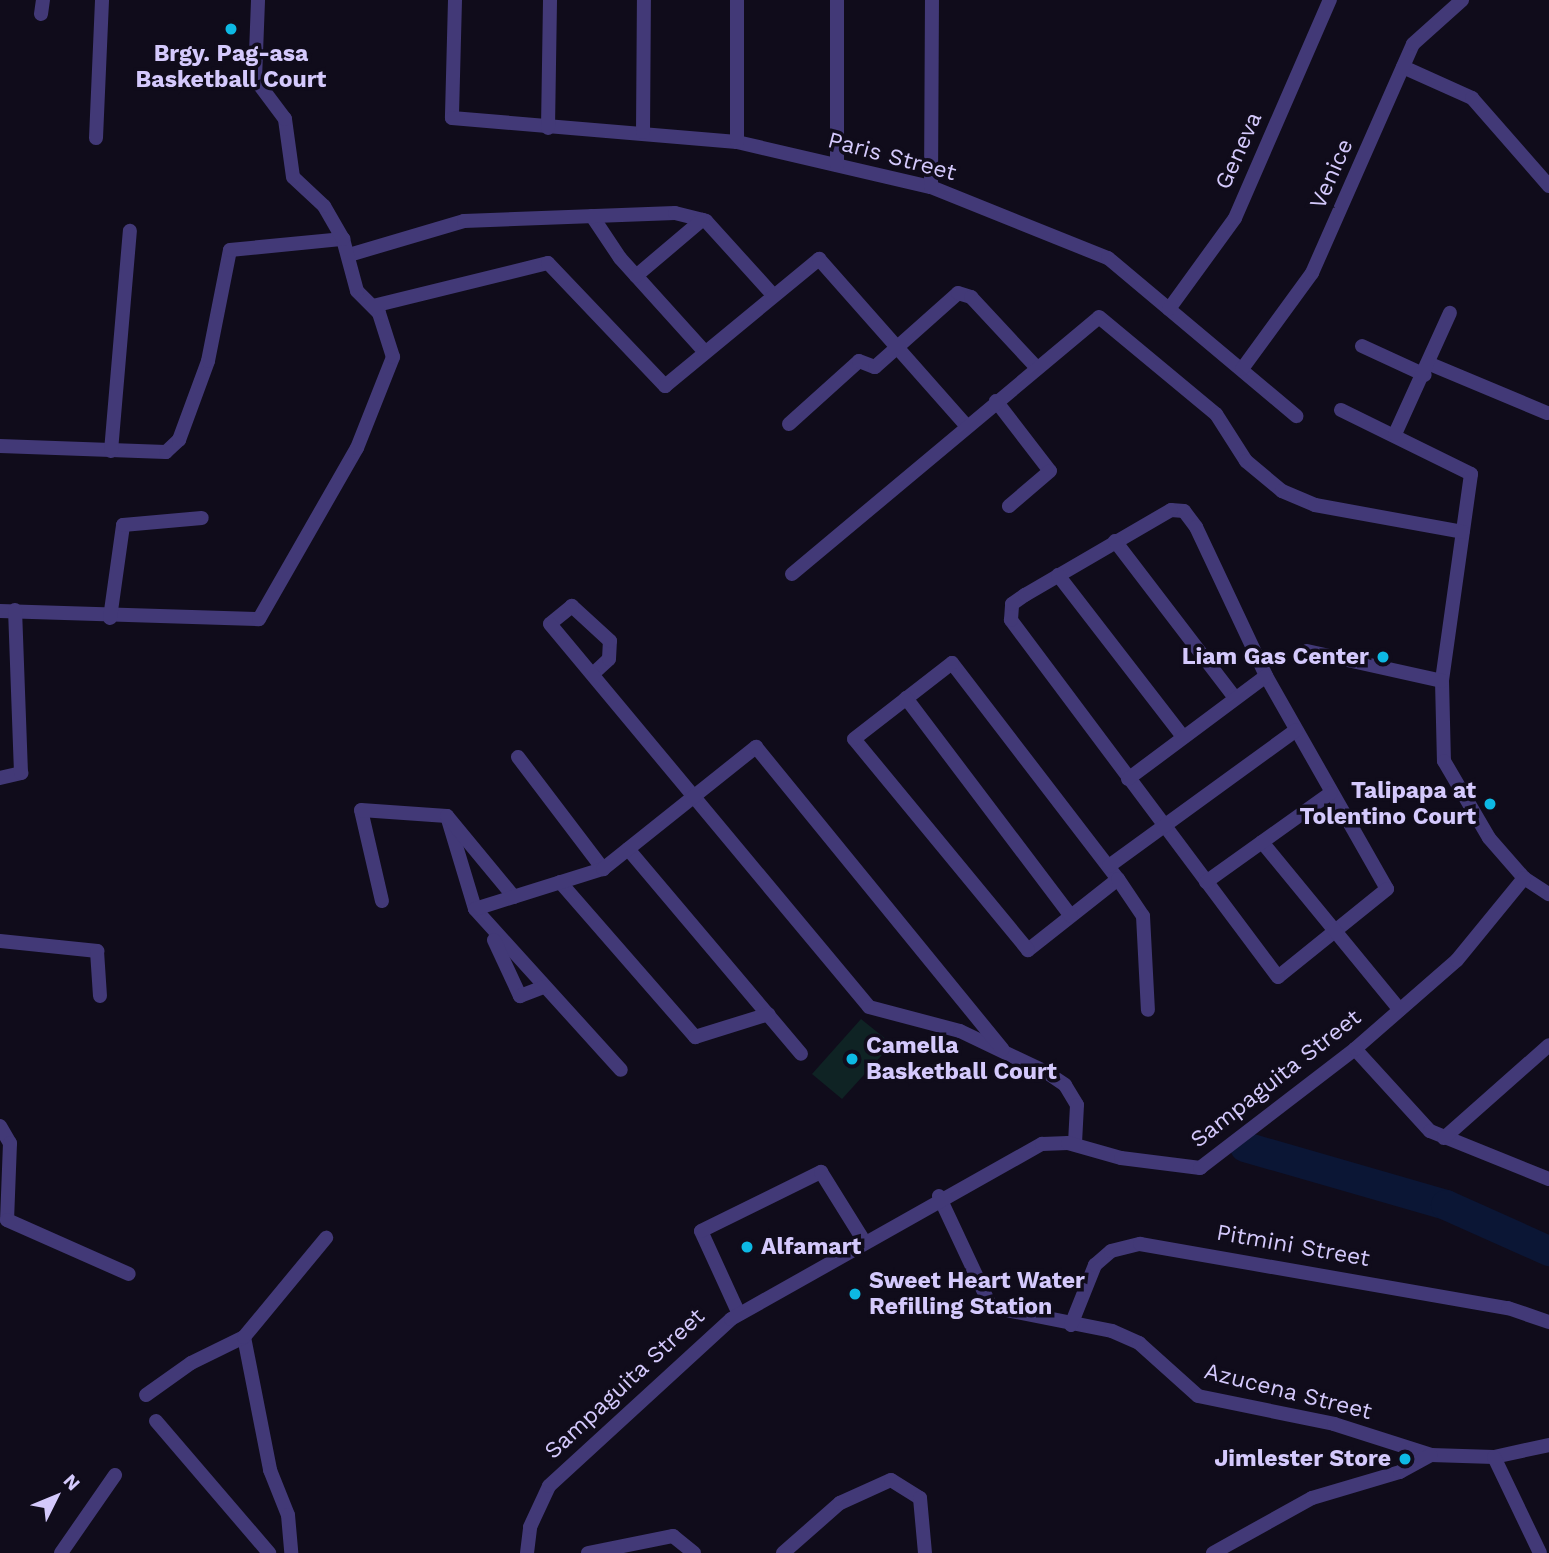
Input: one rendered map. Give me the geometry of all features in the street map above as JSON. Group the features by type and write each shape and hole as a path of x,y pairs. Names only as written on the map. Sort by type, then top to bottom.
{"street":[{"path":"96,138 102,0"},
{"path":"0,778 21,773 7,611 110,618 249,621 270,607 357,448 393,357 373,306 357,291 343,239 324,206 293,177 285,119 255,79 258,0"},
{"name":"Paris Street","path":"455,0 452,118 737,142 931,187 1108,258 1296,416"},
{"path":"548,128 550,0"},
{"path":"643,132 644,0"},
{"path":"737,0 737,142"},
{"path":"837,0 837,165"},
{"path":"931,187 932,0"},
{"name":"Geneva","path":"1169,309 1235,218 1330,0"},
{"name":"Venice","path":"1242,369 1312,273 1403,67 1431,21 1462,0"},
{"path":"1403,67 1472,98 1549,186"},
{"path":"349,255 464,221 675,213 702,219 773,295"},
{"path":"592,216 636,276 705,352"},
{"path":"636,276 702,219"},
{"path":"111,450 130,231"},
{"path":"0,446 166,453 180,440 208,360 230,250 343,239"},
{"path":"373,306 548,263 665,386 819,259 967,426"},
{"path":"789,424 859,361 875,367 958,293 971,297 1036,367"},
{"path":"1395,434 1427,370 1450,313"},
{"path":"792,574 1036,367 1100,317 1216,414 1246,461 1282,491 1315,505 1463,532"},
{"path":"1362,346 1547,413"},
{"path":"996,401 1050,471 1009,506"},
{"path":"1341,410 1395,434 1472,474 1442,681 1444,761 1489,838 1524,878 1549,894"},
{"path":"1171,510 1184,511 1266,676 1387,888 1278,976 1164,829 1011,620 1012,604 1115,541 1171,510"},
{"path":"110,618 123,525 202,518"},
{"path":"1115,541 1235,698"},
{"path":"1058,575 1184,737"},
{"path":"595,672 608,659 610,641 578,608 567,608 550,624 595,672 691,797 869,1007 960,1031 1046,1072 1072,1093 1075,1144"},
{"path":"1307,651 1442,681"},
{"path":"1118,879 1028,950 854,739 952,663 1110,866 1143,916 1147,1010"},
{"path":"1128,779 1266,676"},
{"path":"906,698 1071,916"},
{"path":"1110,866 1296,730"},
{"path":"475,909 603,869 756,747 1004,1053"},
{"path":"518,757 603,869"},
{"path":"1206,882 1331,793"},
{"path":"382,901 361,810 447,816 514,897"},
{"path":"447,816 475,909 621,1070"},
{"path":"1262,842 1400,1010"},
{"path":"628,849 801,1054"},
{"name":"Sampaguita Street","path":"527,1553 530,1527 549,1486 668,1370 739,1314 939,1196 1042,1144 1075,1144 1121,1158 1200,1168 1355,1049 1457,960 1524,878"},
{"path":"560,882 695,1037 769,1014"},
{"path":"488,926 520,996 544,987"},
{"path":"0,942 97,951 100,996"},
{"path":"1444,1138 1549,1045"},
{"path":"1355,1049 1395,1098 1444,1138 1549,1179"},
{"path":"0,1126 10,1143 4,1219 129,1274"},
{"path":"739,1314 701,1231 821,1172 864,1241"},
{"name":"Azucena Street","path":"939,1196 991,1307 1112,1331 1139,1343 1198,1396 1334,1424 1431,1455 1493,1457 1549,1445"},
{"path":"146,1395 191,1363 244,1337 326,1238"},
{"name":"Pitmini Street","path":"1071,1325 1095,1265 1111,1251 1140,1244 1508,1307 1549,1322"},
{"path":"244,1337 270,1470 289,1515 291,1553"},
{"path":"156,1421 269,1553"},
{"path":"1213,1553 1312,1498 1400,1472 1431,1455"},
{"path":"1493,1457 1540,1553"},
{"path":"61,1553 115,1475"},
{"path":"783,1553 839,1503 891,1480 920,1498 925,1553"},
{"path":"588,1553 673,1536 694,1553"}],"green space":[{"name":"Camella Basketball Court","path":"861,1019 892,1044 842,1099 812,1074"}],"waterway":[{"path":"1245,1147 1446,1205 1549,1251"}],"place":[{"name":"Brgy. Pag-asa Basketball Court","path":"231,29"},
{"name":"Liam Gas Center","path":"1383,657"},
{"name":"Talipapa at Tolentino Court","path":"1490,804"},
{"name":"Camella Basketball Court","path":"852,1059"},
{"name":"Alfamart","path":"747,1247"},
{"name":"Sweet Heart Water Refilling Station","path":"855,1294"},
{"name":"Jimlester Store","path":"1405,1459"}]}
